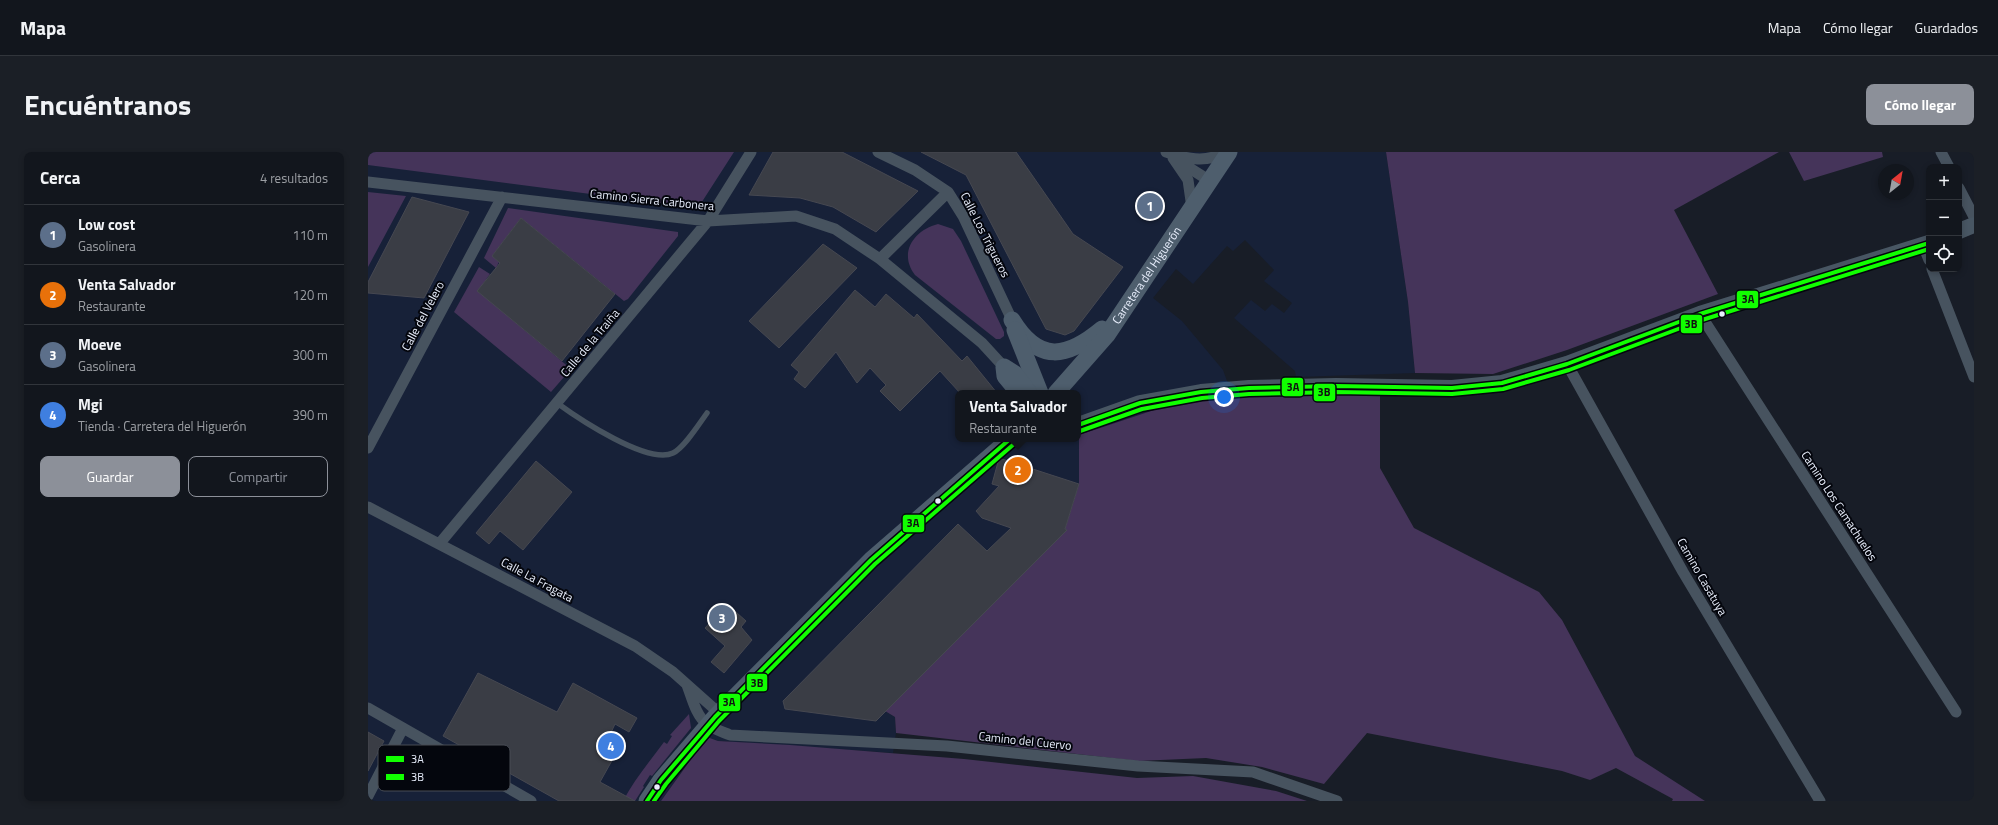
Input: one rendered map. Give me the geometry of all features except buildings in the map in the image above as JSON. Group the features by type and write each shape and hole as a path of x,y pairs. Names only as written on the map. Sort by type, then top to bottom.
{"main road":[{"name":"Carretera del Higuerón","path":"1059,390 1107,335 1229,152"},
{"path":"1962,230 1974,225"},
{"path":"1081,424 1140,403 1200,392 1249,388 1328,386 1452,388 1502,383 1567,364 1700,314 1926,244"},
{"path":"1012,320 1021,333 1033,344 1052,352 1067,351 1075,348 1092,337 1133,295"},
{"path":"1012,320 1024,355 1039,390"},
{"path":"1001,364 1016,368 1022,362 1024,355"},
{"path":"1001,364 1005,376 1017,390"},
{"path":"1001,364 1015,374 1027,390"},
{"path":"646,801 661,780 719,713 871,560 1007,442"}],"street":[{"name":"Calle de la Traiña","path":"440,543 708,220 751,152"},
{"name":"Calle Los Trigueros","path":"878,152 915,170 948,192 963,216 1012,320"},
{"path":"1168,154 1202,159 1217,157 1223,152"},
{"path":"1941,152 1947,164"},
{"path":"1168,154 1210,181"},
{"path":"1168,154 1188,180 1192,208"},
{"name":"Camino Sierra Carbonera","path":"368,182 708,220 796,216 835,229 880,259 976,338 1001,364"},
{"path":"880,259 948,192"},
{"path":"1962,194 1974,217"},
{"name":"Calle del Velero","path":"368,448 502,197"},
{"path":"1933,272 1974,377"},
{"name":"Camino Los Camachuelos","path":"1700,314 1956,712"},
{"name":"Camino Casatuya","path":"1567,364 1683,572 1820,801"},
{"name":"Calle La Fragata","path":"368,507 440,543 635,646 658,660 719,713"},
{"name":"Calle La Fragata","path":"687,685 698,711 708,726"},
{"path":"368,708 433,745"},
{"name":"Camino del Cuervo","path":"708,726 730,735 946,746 1138,766 1252,772 1337,801"},
{"path":"394,745 403,728"},
{"path":"368,796 378,777"},
{"path":"510,789 531,801"}],"lane":[{"path":"557,403 597,429 639,450 659,456 666,456 678,450 706,413"}],"shaded area":[{"path":"368,152 1386,152 1408,302 1415,373 1296,377 1295,371 1234,318 1251,300 1265,311 1272,304 1284,313 1292,303 1264,281 1274,270 1245,240 1233,251 1227,246 1193,284 1176,269 1153,298 1182,321 1223,370 1230,389 1230,398 1211,399 1160,408 1081,434 1081,390 955,390 955,442 1079,442 1079,484 1065,528 1067,530 885,711 895,717 896,733 893,753 718,741 707,737 661,801 368,801"},
{"path":"368,152 734,152 698,208 368,165"},
{"path":"1386,152 1779,152 1674,210 1718,294 1567,350 1493,374 1415,373 1408,302"},
{"path":"1789,152 1882,152 1883,157 1804,181"},
{"path":"368,192 406,196 368,267"},
{"path":"508,208 678,232 678,236 628,299 624,301 521,218 492,256 499,262 496,268 484,258"},
{"path":"938,224 953,229 961,241 1004,332 1004,336 1000,339 996,339 915,275 910,267 908,251 911,244 922,231"},
{"path":"479,267 490,274 478,291 571,369 551,392 454,312"},
{"path":"1327,392 1380,392 1380,468 1414,528 1539,592 1562,620 1635,756 1705,801 1672,801 1673,799 1616,768 1590,780 1562,771 1367,733 1324,784 1262,767 1206,758 1138,761 896,733 895,717 885,711 1067,530 1065,529 1079,484 1079,442 1081,442 1081,434 1160,408 1211,399"},
{"path":"689,714 691,728 652,776 650,775 635,801 623,801 637,778 664,742 667,744 672,736 670,735"},
{"path":"707,737 718,741 790,745 964,759 1137,778 1193,776 1276,791 1307,801 661,801"}],"transit line":[{"name":"3A","path":"1081,424 1140,403 1201,392 1249,388 1336,386 1452,388 1502,383 1567,364 1700,314 1926,244"},
{"name":"3B","path":"1081,431 1142,409 1202,398 1249,394 1336,392 1452,394 1503,389 1569,370 1702,320 1926,250"},
{"name":"3A","path":"647,801 661,780 715,717 871,560 1007,442"},
{"name":"3B","path":"654,801 666,784 719,721 875,564 1014,444"}],"place":[{"name":"Low cost","path":"1150,206"},
{"name":"Venta Salvador","path":"1018,470"},
{"name":"Moeve","path":"722,618"},
{"name":"Mgi","path":"611,746"}]}
